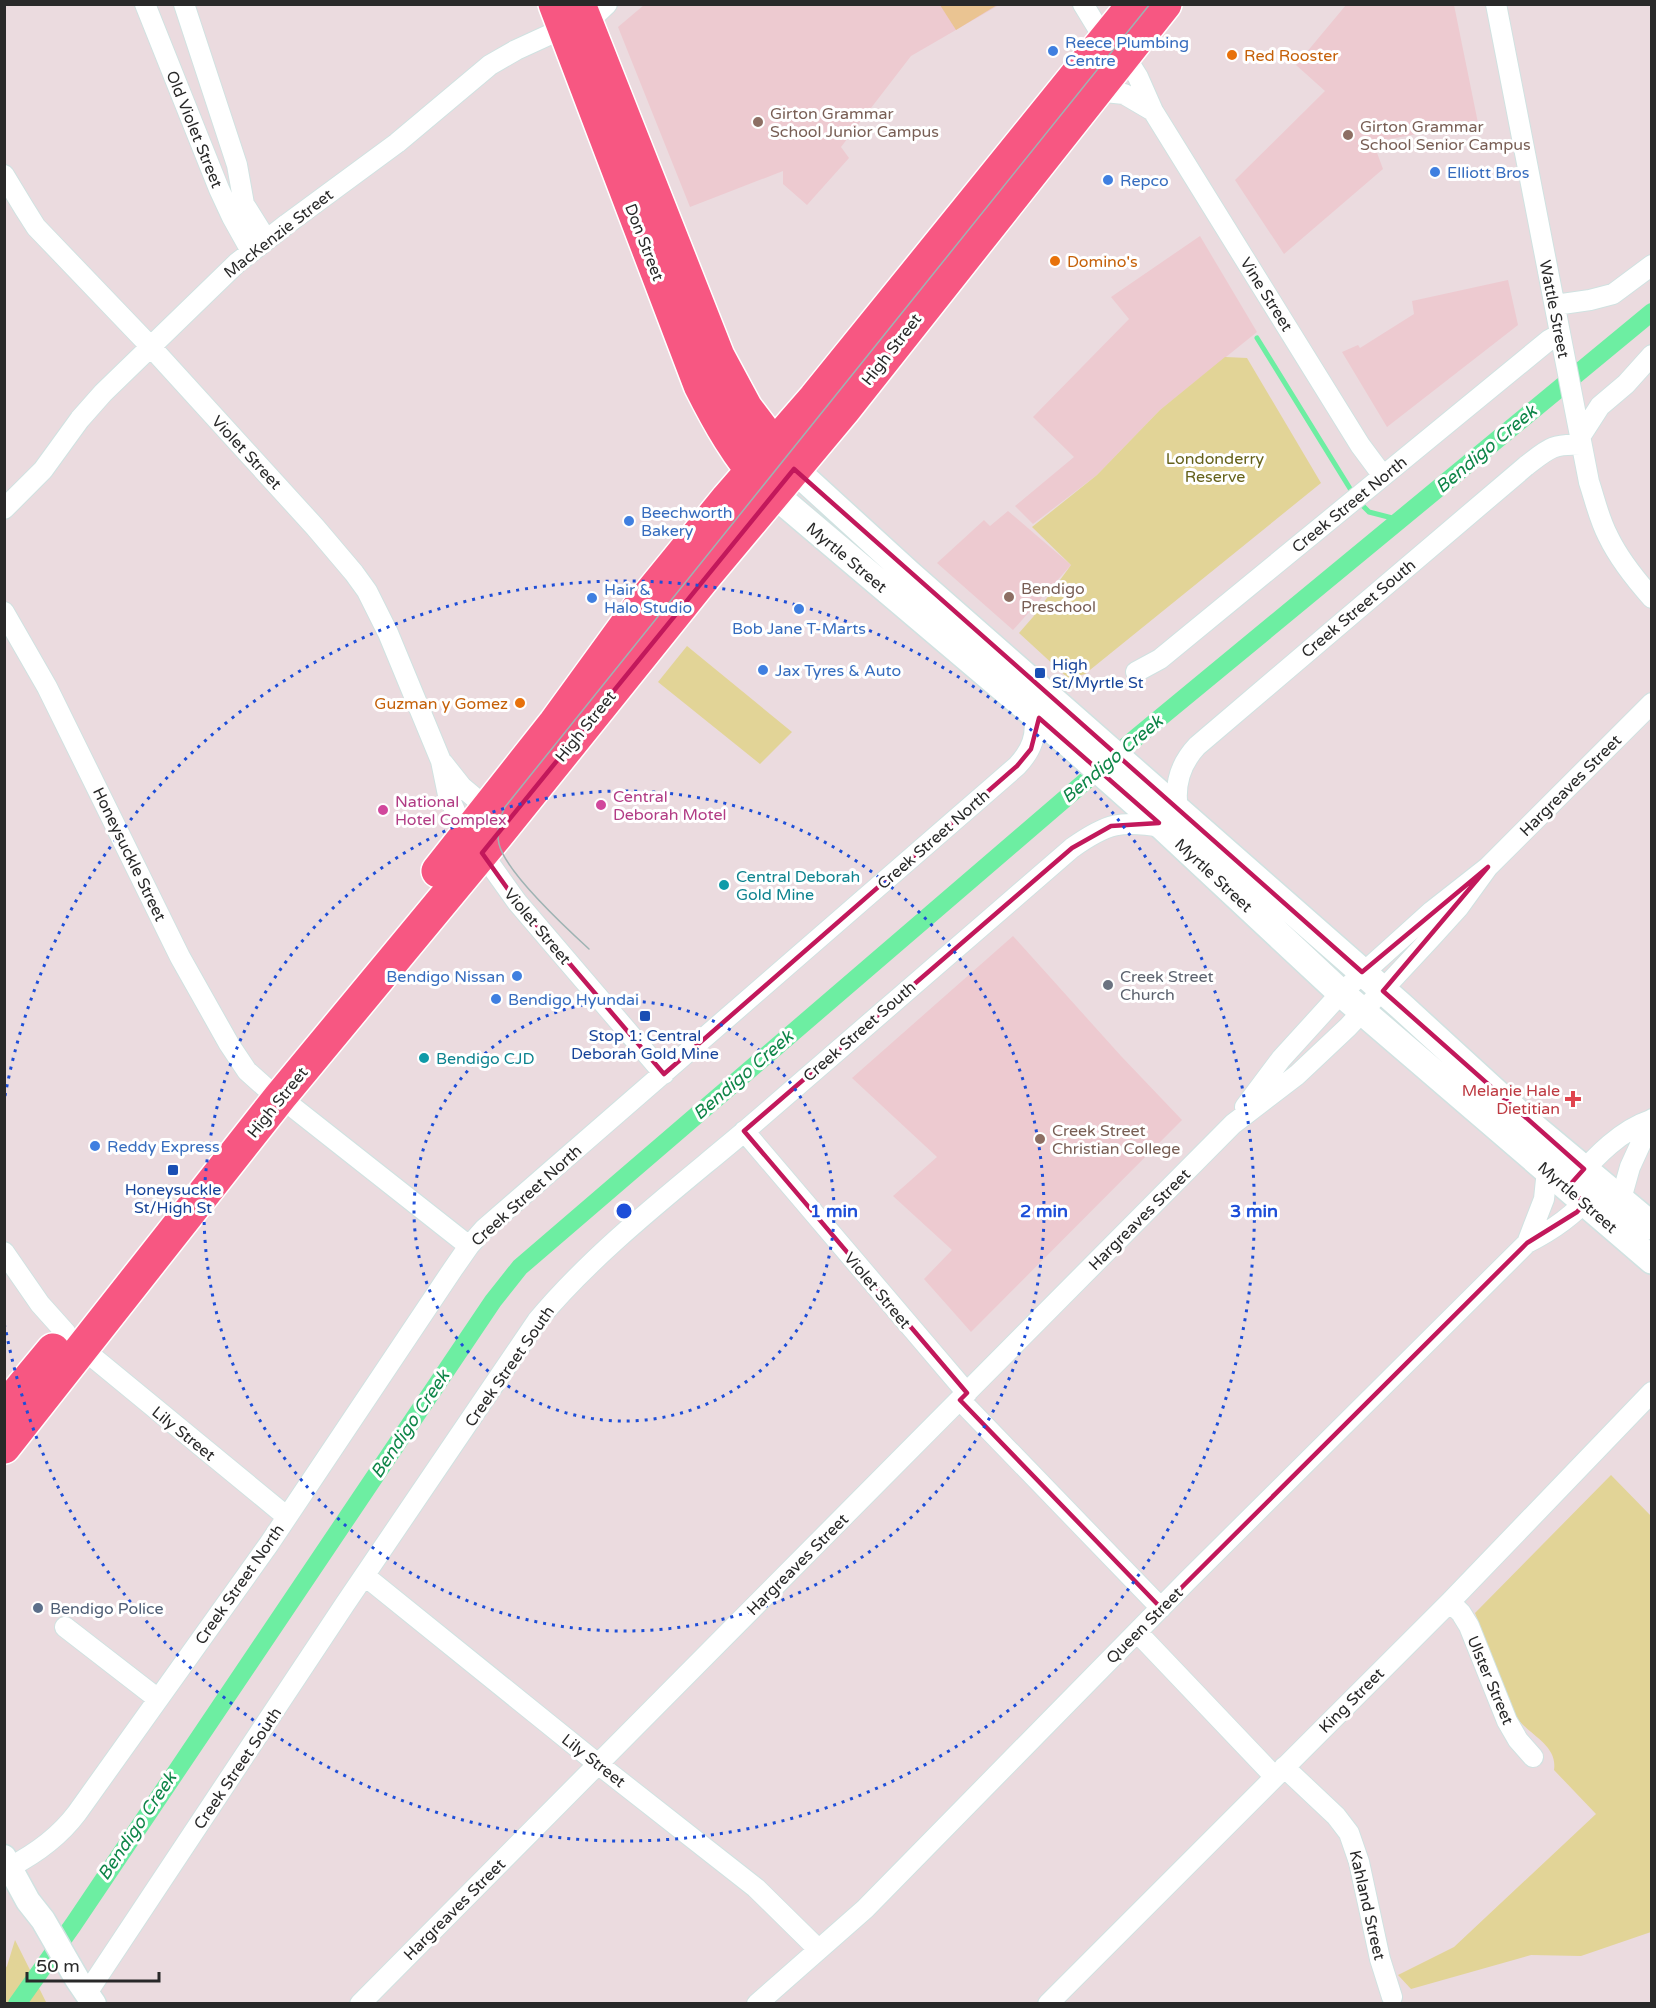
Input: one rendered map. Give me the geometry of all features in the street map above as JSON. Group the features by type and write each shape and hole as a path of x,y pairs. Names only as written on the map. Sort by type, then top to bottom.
{"highway":[{"name":"High Street","path":"784,457 843,411 1096,91 1134,4"},
{"name":"High Street","path":"4,1447 74,1341 784,457 926,262 1116,47 1164,4"},
{"name":"Don Street","path":"579,13 597,83 700,385 737,452 763,482"},
{"name":"Don Street","path":"597,83 718,356 741,401 784,457"},
{"name":"High Street","path":"4,1409 74,1341"}],"main road":[{"name":"Myrtle Street","path":"784,457 1083,742 1170,818 1362,972 1530,1124 1592,1189 1652,1260"},
{"name":"Myrtle Street","path":"763,482 1034,714 1083,742"},
{"name":"Myrtle Street","path":"1170,818 1341,993 1547,1170 1592,1189 1652,1226"}],"street":[{"name":"Old Violet Street","path":"145,4 232,217 259,245"},
{"name":"Old Violet Street","path":"184,4 237,165 244,204 259,245"},
{"name":"Vine Street","path":"1083,4 1097,27 1136,73 1154,111 1360,445 1383,476"},
{"name":"Wattle Street","path":"1496,4 1589,482 1607,535 1634,577 1652,598"},
{"name":"MacKenzie Street","path":"4,509 43,470 89,409 207,291 259,245 397,143 490,65 579,13"},
{"name":"Vine Street","path":"1096,91 1124,94 1154,111"},
{"name":"Violet Street","path":"4,175 36,226 151,348 315,527 354,573 367,591 388,633 441,761 448,795 456,813 486,829"},
{"path":"1555,305 1603,298 1613,294 1652,264"},
{"name":"Creek Street North","path":"1136,672 1160,659 1549,340 1560,334"},
{"path":"1580,441 1600,406 1626,384 1652,355"},
{"name":"Creek Street South","path":"91,1998 113,1954 531,1329 550,1305 587,1268 1072,848 1099,830 1111,826 1170,818 1180,774 1186,760 1197,746 1526,466 1547,450 1558,445 1580,441"},
{"name":"Honeysuckle Street","path":"4,612 47,687 180,957 229,1044 247,1071 469,1246"},
{"name":"Hargreaves Street","path":"1233,1124 1281,1059 1341,993 1432,911 1488,867 1652,703"},
{"name":"Creek Street North","path":"7,1862 45,1846 67,1827 269,1544 469,1246 484,1229 1017,766 1034,743 1034,714"},
{"name":"Violet Street","path":"441,761 462,787 486,829 518,902 664,1074"},
{"name":"Hargreaves Street","path":"360,2004 1233,1124 1297,1075 1364,1011 1459,907 1488,867"},
{"name":"Queen Street","path":"1592,1189 1600,1153 1635,1126 1651,1120"},
{"name":"Queen Street","path":"757,2004 865,1909 1137,1632 1527,1243 1569,1218 1592,1189 1630,1167 1651,1120"},
{"name":"Violet Street","path":"744,1131 963,1396 1161,1608"},
{"name":"Queen Street","path":"1527,1243 1544,1199 1547,1170"},
{"name":"Lily Street","path":"4,1252 40,1304 74,1341 286,1516"},
{"name":"King Street","path":"1048,2004 1450,1602 1652,1392"},
{"name":"Lily Street","path":"365,1576 756,1888 818,1949"},
{"name":"Ulster Street","path":"1450,1602 1461,1612 1468,1626 1507,1721 1518,1740 1533,1757"},
{"path":"66,1627 158,1699"},
{"name":"Kahland Street","path":"1137,1632 1279,1772 1336,1816 1349,1833 1359,1862 1380,1959 1392,1997"},
{"path":"7,1862 32,1906 91,1998"}],"highlighted area":[{"path":"794,469 1362,972 1488,867 1383,991 1584,1169 1567,1188 1585,1203 1577,1212 1527,1243 1161,1608 960,1400 967,1393 744,1131 1072,848 1111,826 1159,823 1039,718 1031,749 1017,766 664,1074 517,902 482,853"}],"shaded area":[{"name":"Girton Grammar School Junior Campus","path":"644,5 999,5 911,56 841,147 849,158 807,205 783,184 783,171 690,207 618,27"},
{"path":"940,5 997,5 956,30"},
{"name":"Girton Grammar School Senior Campus","path":"1346,5 1454,5 1478,123 1373,142 1383,169 1284,254 1235,180 1325,91 1296,65"},
{"path":"1200,236 1257,332 1160,410 1097,475 1033,524 1015,506 1074,457 1033,417 1129,319 1111,297"},
{"path":"1508,280 1518,325 1387,427 1342,352 1358,345 1360,348 1414,314 1412,301"},
{"name":"Bendigo Preschool","path":"1008,511 1071,565 1013,630 937,563 984,520 990,526"},
{"name":"Creek Street Christian College","path":"1013,936 1182,1120 971,1332 924,1279 952,1250 893,1196 937,1157 852,1078"}],"green space":[{"name":"Londonderry Reserve","path":"1225,357 1247,358 1321,483 1085,674 1069,679 1019,633 1071,565 1032,527 1097,475 1160,410"},
{"path":"687,646 792,732 760,764 658,682"},
{"path":"1611,1475 1651,1516 1651,1932 1581,1956 1531,1955 1411,1989 1398,1975 1454,1947 1596,1814 1554,1770 1554,1761 1547,1746 1516,1716 1475,1613"},
{"path":"15,1940 47,2003 5,2003 5,1969"}],"waterway":[{"name":"Bendigo Creek","path":"17,2004 73,1925 493,1301 520,1267 1138,736 1652,312"},
{"path":"1257,338 1354,495"},
{"path":"1359,502 1369,512 1400,520"}],"tram line":[{"path":"589,949 538,900 504,856 498,834 505,807 1150,4"}],"place":[{"name":"Reece Plumbing Centre","path":"1053,51"},
{"name":"Red Rooster","path":"1232,55"},
{"name":"Girton Grammar School Junior Campus","path":"758,122"},
{"name":"Girton Grammar School Senior Campus","path":"1348,135"},
{"name":"Elliott Bros","path":"1435,172"},
{"name":"Repco","path":"1108,180"},
{"name":"Domino's","path":"1055,261"},
{"name":"Beechworth Bakery","path":"629,521"},
{"name":"Bendigo Preschool","path":"1009,597"},
{"name":"Hair & Halo Studio","path":"592,598"},
{"name":"Bob Jane T-Marts","path":"799,609"},
{"name":"Jax Tyres & Auto","path":"763,670"},
{"name":"High St/Myrtle St","path":"1040,673"},
{"name":"Guzman y Gomez","path":"520,703"},
{"name":"Central Deborah Motel","path":"601,805"},
{"name":"National Hotel Complex","path":"383,810"},
{"name":"Central Deborah Gold Mine","path":"724,885"},
{"name":"Bendigo Nissan","path":"517,976"},
{"name":"Creek Street Church","path":"1108,985"},
{"name":"Bendigo Hyundai","path":"496,999"},
{"name":"Stop 1: Central Deborah Gold Mine","path":"645,1016"},
{"name":"Bendigo CJD","path":"424,1058"},
{"name":"Melanie Hale Dietitian","path":"1573,1099"},
{"name":"Creek Street Christian College","path":"1040,1139"},
{"name":"Reddy Express","path":"95,1146"},
{"name":"Honeysuckle St/High St","path":"173,1170"},
{"name":"Bendigo Police","path":"38,1608"}]}
